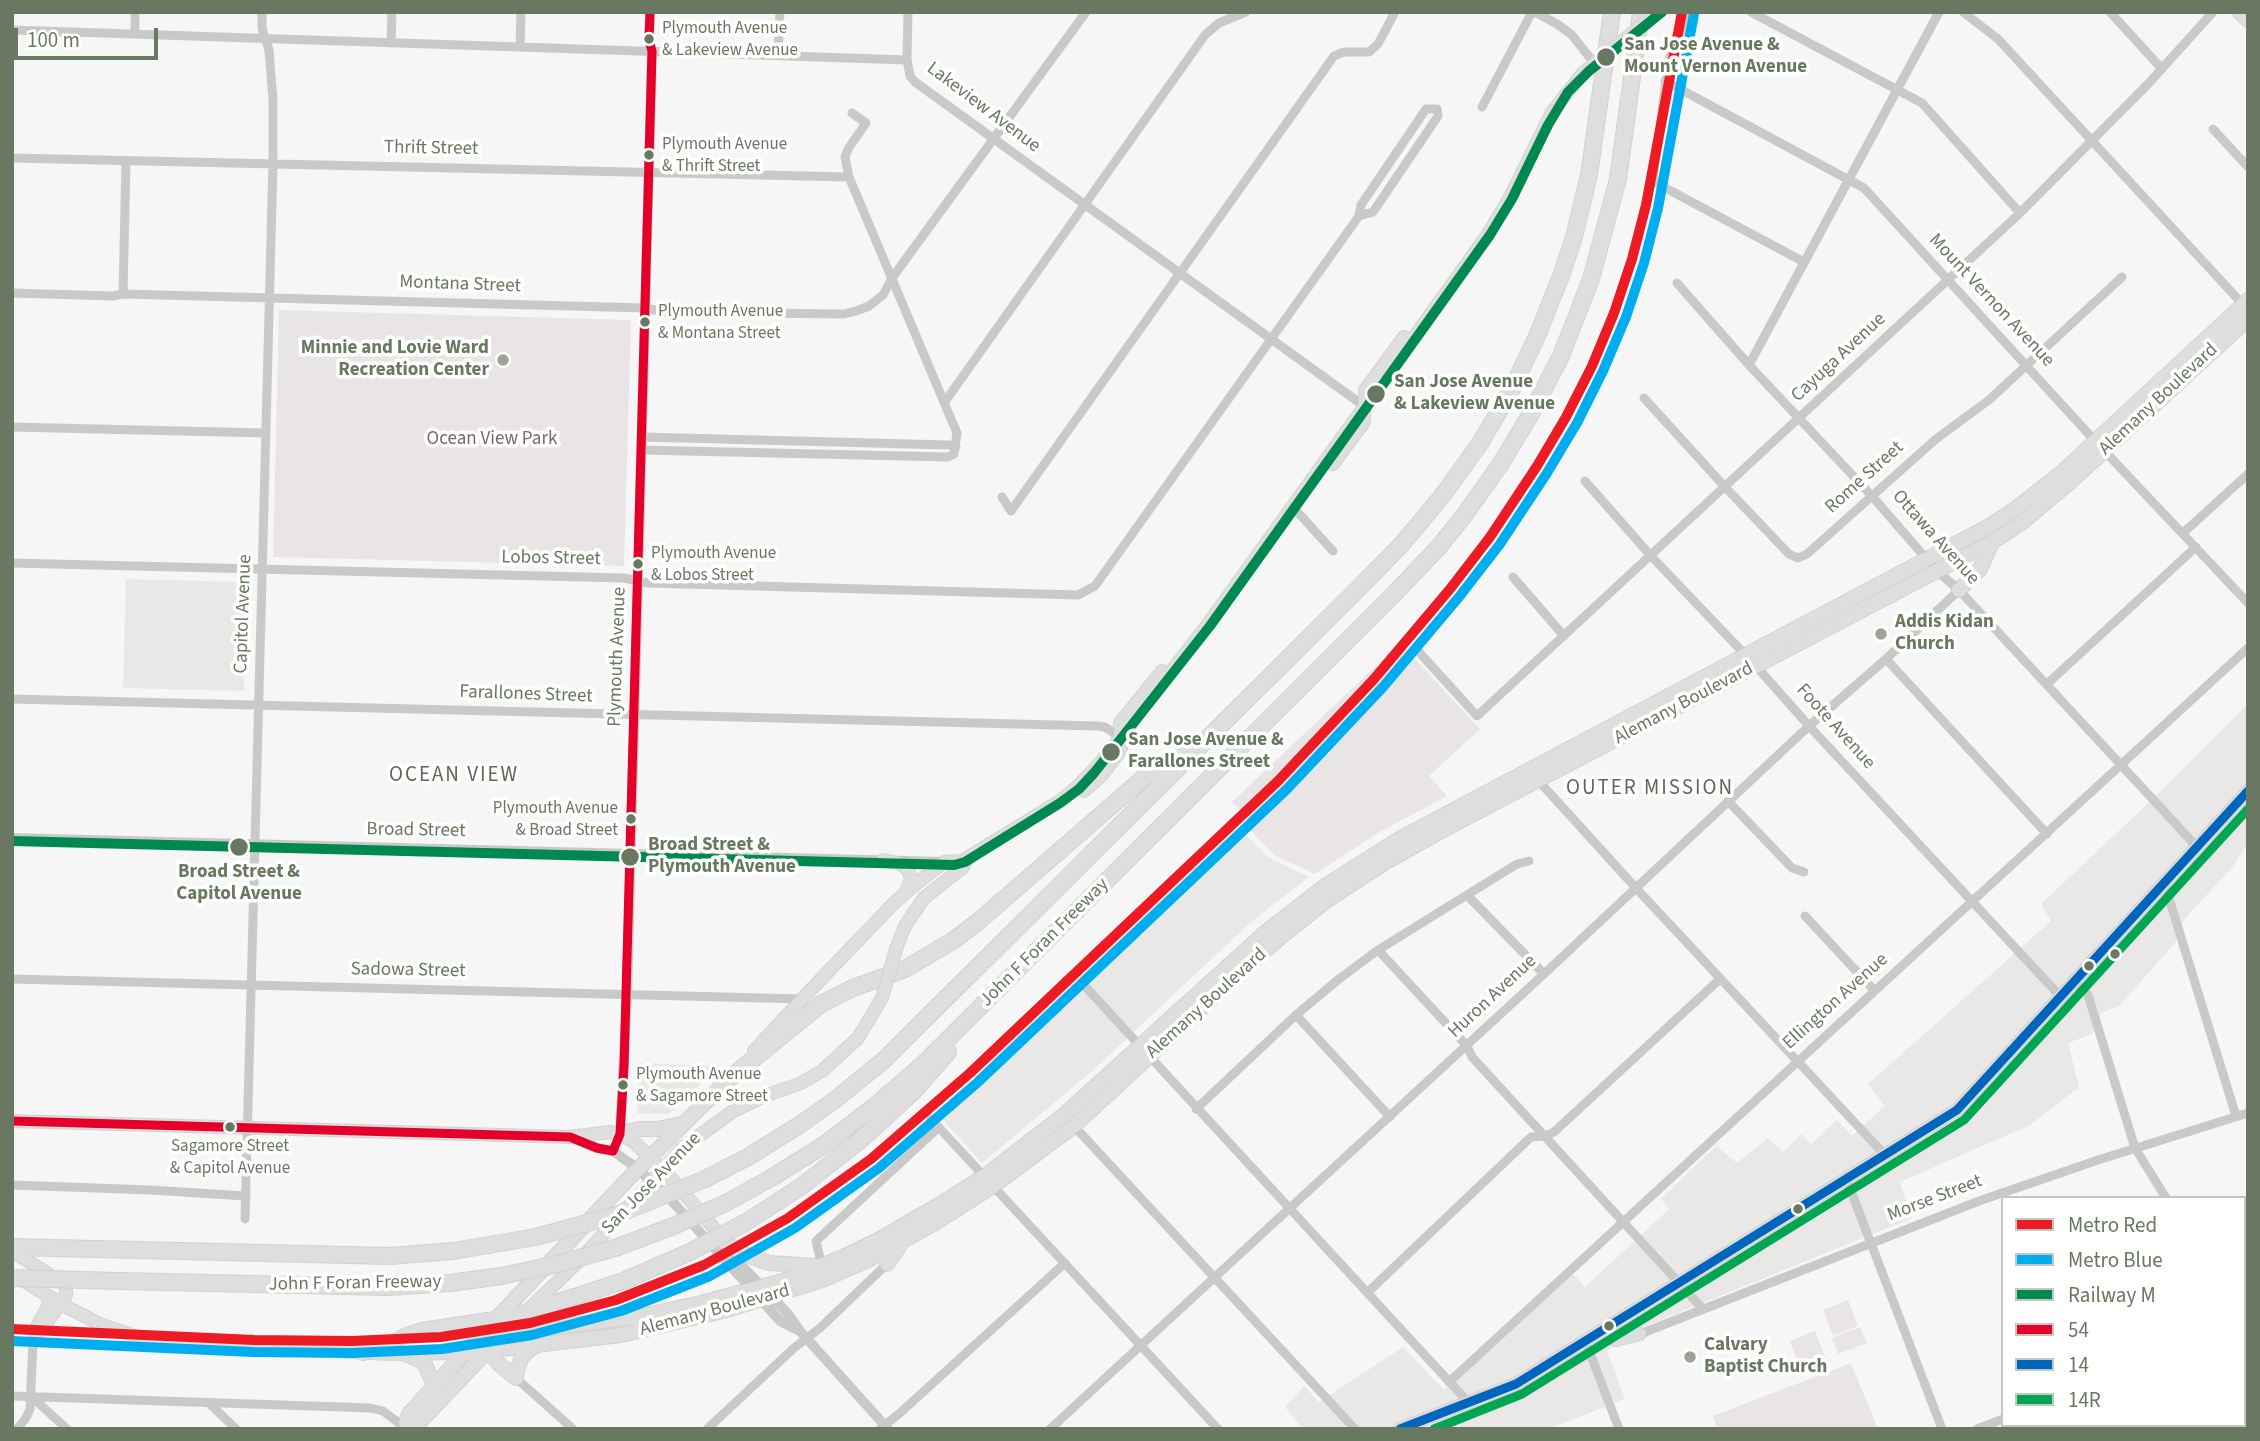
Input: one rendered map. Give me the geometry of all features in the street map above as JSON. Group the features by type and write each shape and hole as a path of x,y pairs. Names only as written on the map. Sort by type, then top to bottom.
{"highway":[{"name":"John F Foran Freeway","path":"12,1249 390,1256 453,1251 537,1237 616,1215 705,1179 801,1125 852,1087 884,1060 1388,559 1416,528 1467,462 1506,400 1546,315 1576,226 1592,155 1612,12"},
{"name":"John F Foran Freeway","path":"12,1276 388,1287 501,1276 618,1247 726,1203 790,1167 866,1113 921,1066 1010,978 1409,579 1463,517 1500,465 1532,412 1561,356 1598,259 1652,13"},
{"path":"730,1078 821,1004 853,988 912,965 954,940 981,920 1148,774 1198,748"},
{"path":"526,1312 600,1290 690,1252 748,1221 811,1179 893,1111 933,1069 1010,978"}],"main road":[{"path":"2240,12 2248,20"},
{"name":"San Jose Avenue","path":"970,857 962,868 924,898 905,926 882,998 864,1029 831,1064 799,1084 747,1104 692,1139 580,1260 488,1350 419,1423 407,1429 406,1418 409,1414 495,1319 649,1157 730,1078 903,895 944,862 970,857 1069,794 1085,780 1198,637 1497,222 1552,112 1582,74 1652,13"},
{"name":"Alemany Boulevard","path":"1933,565 1992,542 2024,521 2247,308"},
{"name":"Alemany Boulevard","path":"506,1332 637,1317 761,1294 847,1269 904,1240 1074,1126 1267,931 1325,886 1401,838 1534,775 1933,565 2014,510 2100,446"},
{"path":"1959,590 1980,569 1992,542"},
{"path":"1399,1429 1516,1384 1957,1110 2197,846 2247,797"},
{"path":"883,860 898,863 911,874 910,884 903,895"},
{"path":"924,898 941,875 944,862"},
{"name":"Alemany Boulevard","path":"12,1276 100,1325 141,1338 161,1341 404,1354 464,1353 621,1335 694,1319 761,1294 822,1267 989,1181 1065,1114 1145,1052"},
{"path":"12,1121 570,1137 598,1132 620,1134 682,1124"},
{"path":"620,1134 634,1142 663,1170 728,1244 744,1254 769,1263 822,1267"},
{"path":"887,1264 904,1240"},
{"path":"12,1249 66,1287 66,1295 61,1304 33,1342"},
{"path":"33,1342 35,1327 49,1302 47,1295"},
{"path":"363,1353 421,1330 526,1312 544,1322 566,1326"},
{"path":"464,1353 481,1341 506,1332"},
{"path":"1598,1332 1616,1340 1640,1334"},
{"path":"516,1378 522,1357 538,1345"},
{"path":"488,1350 499,1364 516,1378"},
{"path":"404,1354 425,1364 434,1386"}],"street":[{"path":"135,12 135,34"},
{"name":"Capitol Avenue","path":"246,1219 274,100 262,12"},
{"path":"391,43 392,12"},
{"path":"520,47 521,12"},
{"name":"Plymouth Avenue","path":"620,1134 653,51 649,41 650,12"},
{"path":"778,55 779,12"},
{"path":"906,60 908,12"},
{"name":"Montana Street","path":"12,293 645,308 666,312 844,314 869,306 883,295 892,278 1086,12"},
{"path":"944,403 1205,36 1219,23 1246,12"},
{"path":"1002,497 1011,510 1334,56 1344,52 1369,52 1378,44 1395,12"},
{"path":"1482,107 1534,12 1565,29 1594,63"},
{"path":"1693,12 1672,50 1665,81 1653,178 1658,184 1804,262"},
{"path":"1751,12 1922,103 2020,213"},
{"path":"1749,365 1939,12"},
{"path":"1963,12 1998,39 2247,308"},
{"path":"2110,12 2162,69"},
{"name":"Cayuga Avenue","path":"1418,651 1477,716 2020,213 2162,69 2213,12"},
{"name":"Lakeview Avenue","path":"12,30 906,60 910,76 915,82 1364,406"},
{"name":"Mount Vernon Avenue","path":"1665,81 1864,188 2248,603"},
{"path":"1270,338 1359,216 1361,205 1426,109 1437,109 1438,116 1373,212 1359,216"},
{"path":"641,450 948,457 954,454 957,433 849,177 845,157 866,123 852,113"},
{"path":"2213,129 2248,167"},
{"name":"Thrift Street","path":"12,158 849,177"},
{"path":"123,294 126,161"},
{"name":"Rome Street","path":"1644,398 1789,554 1798,558 1807,554 1936,439 1989,400 2122,277"},
{"name":"Ottawa Avenue","path":"1677,283 1933,565 2197,846"},
{"name":"Lobos Street","path":"12,563 624,578 638,581 1079,595 1095,586 1270,338"},
{"path":"12,426 266,433"},
{"path":"642,437 956,447"},
{"path":"2183,533 2248,474"},
{"name":"Foote Avenue","path":"1585,481 1651,556 2060,996"},
{"path":"1292,506 1333,551"},
{"path":"2047,684 2196,547"},
{"path":"1513,577 1564,636"},
{"name":"Huron Avenue","path":"1050,1429 1959,590"},
{"name":"Ellington Avenue","path":"1449,1382 2248,648"},
{"path":"1886,659 2047,834"},
{"name":"Farallones Street","path":"12,699 1097,726 1105,727 1120,737"},
{"path":"1534,775 1884,1154"},
{"path":"1728,802 1792,868 1804,872"},
{"name":"Broad Street","path":"12,838 944,862"},
{"path":"1196,1109 1296,1015 1378,950 1517,864 1529,861"},
{"path":"2164,882 2236,1116"},
{"path":"1467,895 1544,974"},
{"path":"1805,916 1874,990"},
{"path":"1378,950 1467,1046 1472,1057 1703,1309"},
{"name":"Sadowa Street","path":"12,979 802,999"},
{"path":"1367,1293 1531,1137 1554,1132 1720,979"},
{"path":"2073,981 2088,995 2135,1148 2165,1196"},
{"path":"1082,983 1468,1402"},
{"path":"1296,1015 1390,1117"},
{"name":"Morse Street","path":"1640,1334 1979,1200 2248,1113"},
{"path":"931,1119 1218,1429"},
{"path":"1074,1126 1355,1429"},
{"path":"822,1267 816,1241 939,1127"},
{"path":"570,1137 612,1151 638,1169 761,1294"},
{"path":"1846,1178 1942,1429"},
{"path":"12,1185 246,1196"},
{"path":"728,1244 780,1321 803,1335 885,1428 1065,1263"},
{"path":"708,1429 794,1348 803,1335 820,1328 887,1264"},
{"path":"1585,1340 1619,1429"},
{"path":"17,1429 29,1414 33,1342"},
{"path":"516,1378 573,1429"},
{"path":"12,1396 371,1408 383,1411 407,1429"},
{"path":"31,1396 67,1429"},
{"path":"210,1404 236,1429"},
{"path":"1977,1429 2001,1420"}],"shaded area":[{"path":"126,579 246,582 244,691 123,688"},
{"path":"2248,704 2248,844 2231,869 2185,918 2175,943 2120,1005 2102,1013 2092,1034 2068,1043 2079,1087 2030,1125 1900,1182 1912,1218 1641,1328 1607,1351 1625,1399 1548,1429 1303,1429 1285,1407 1304,1386 1319,1402 1403,1347 1444,1390 1573,1274 1585,1287 1669,1209 1661,1199 1716,1146 1737,1163 1768,1138 1783,1152 1801,1134 1811,1144 1837,1120 1852,1136 1885,1106 1868,1084 2051,921 2041,904 2160,792"},
{"path":"1238,827 1269,858 1309,877 1251,922 1092,1071 982,1163 943,1120 985,1064"},
{"path":"639,1063 719,1066 669,1114 637,1113"}],"green space":[{"name":"Ocean View Park","path":"279,310 631,320 624,566 273,557"},
{"path":"1400,643 1480,729 1429,776 1447,796 1378,833 1315,874 1276,856 1244,824 1248,819 1232,802"},
{"path":"1848,1300 1858,1326 1833,1336 1823,1310"},
{"path":"1860,1327 1867,1343 1838,1354 1832,1338"},
{"path":"1815,1331 1825,1357 1800,1367 1790,1341"},
{"path":"1851,1363 1878,1429 1718,1429 1713,1416"}],"metro line":[{"name":"Red","path":"12,1329 254,1340 352,1341 441,1337 530,1323 616,1300 704,1265 788,1218 871,1159 970,1073 1278,781 1374,679 1490,537 1566,417 1592,366 1614,313 1646,205 1682,12"},
{"name":"Blue","path":"12,1341 253,1352 352,1353 442,1349 532,1335 621,1311 710,1276 795,1228 879,1168 978,1082 1287,789 1383,687 1500,544 1577,423 1626,317 1658,208 1694,14"}],"rail line":[{"name":"M","path":"12,841 954,865 965,862 1060,803 1094,773 1210,626 1490,235 1568,92 1589,71 1662,12"}],"transit line":[{"name":"54","path":"12,1121 570,1137 597,1148 613,1151 620,1134 624,1066 652,51 649,41 650,12"},
{"name":"14","path":"1400,1429 1516,1384 1957,1110 2248,791"},
{"name":"14R","path":"1434,1429 1522,1394 1964,1120 2248,809"}],"place":[{"name":"Plymouth Avenue & Lakeview Avenue","path":"649,39"},
{"name":"San Jose Avenue & Mount Vernon Avenue","path":"1606,57"},
{"name":"Plymouth Avenue & Thrift Street","path":"649,155"},
{"name":"Plymouth Avenue & Montana Street","path":"645,322"},
{"name":"Minnie and Lovie Ward Recreation Center","path":"503,360"},
{"name":"San Jose Avenue & Lakeview Avenue","path":"1376,394"},
{"name":"Plymouth Avenue & Lobos Street","path":"638,564"},
{"name":"Addis Kidan Church","path":"1881,634"},
{"name":"San Jose Avenue & Farallones Street","path":"1111,752"},
{"name":"Plymouth Avenue & Broad Street","path":"631,819"},
{"name":"Broad Street & Capitol Avenue","path":"239,847"},
{"name":"Broad Street & Plymouth Avenue","path":"630,857"},
{"name":"Plymouth Avenue & Sagamore Street","path":"623,1085"},
{"name":"Sagamore Street & Capitol Avenue","path":"230,1127"},
{"name":"Calvary Baptist Church","path":"1690,1357"}],"district":[{"name":"OCEAN VIEW","path":"454,776"},
{"name":"OUTER MISSION","path":"1650,789"}]}
